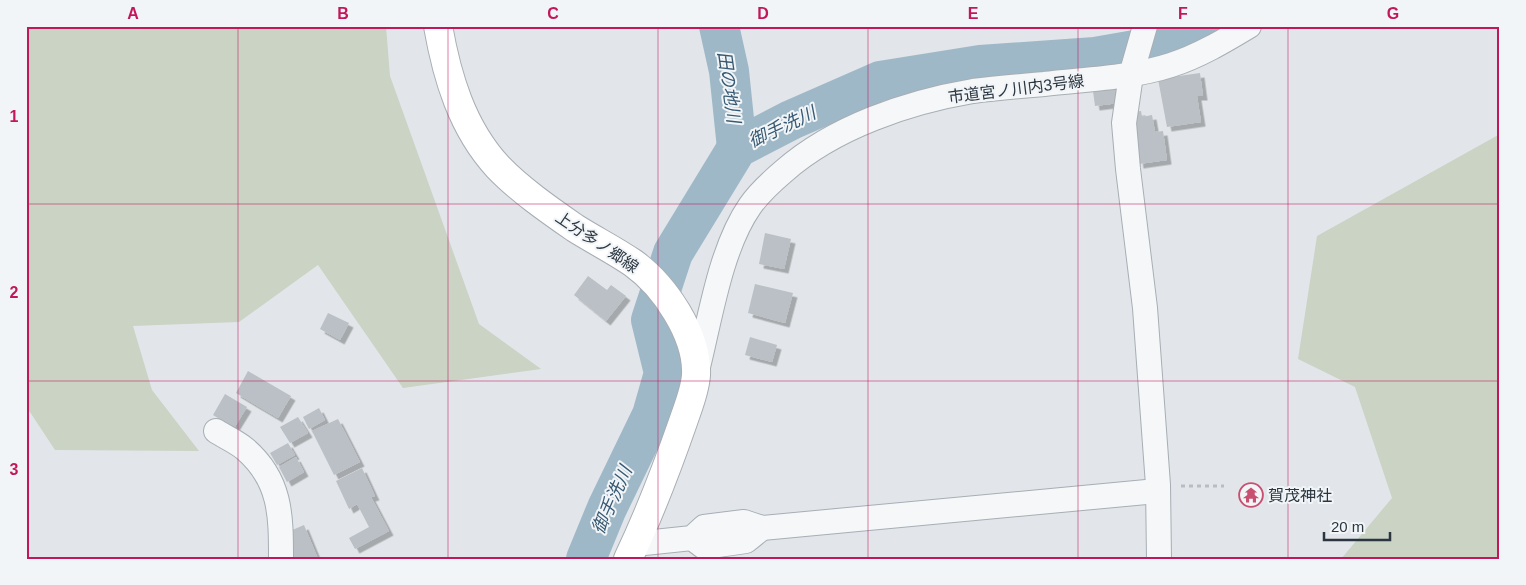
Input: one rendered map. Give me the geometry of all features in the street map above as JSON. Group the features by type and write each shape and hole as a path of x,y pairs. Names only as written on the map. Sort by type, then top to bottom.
{"main road":[{"name":"上分多ノ郷線","path":"438,26 449,78 459,107 471,130 498,167 550,210 634,264 661,290 679,316 686,332 695,358 696,374 694,388 675,446 632,551"}],"street":[{"name":"市道宮ノ川内3号線","path":"696,374 714,298 734,234 749,206 762,191 801,156 844,131 896,111 973,92 1133,69 1170,66 1194,57 1249,26"},
{"path":"1144,27 1133,69 1124,123 1145,308 1157,488 1159,559"},
{"path":"216,431 244,448 254,458 273,485 279,506 281,523 281,559"},
{"path":"632,551 692,538 704,547 746,542 762,528 1157,488"}],"path":[{"path":"1157,488 1224,486"}],"green space":[{"path":"26,26 386,26 390,76 479,324 541,369 403,388 318,265 239,322 133,326 152,390 199,451 55,450 26,406"},
{"path":"1500,134 1500,559 1341,559 1392,498 1355,387 1298,359 1317,236"}],"building":[{"path":"1200,73 1203,96 1197,96 1201,122 1167,127 1158,79"},
{"path":"1117,88 1119,103 1095,106 1093,91"},
{"path":"1141,111 1142,117 1152,115 1155,132 1163,131 1167,160 1139,164 1132,112"},
{"path":"765,233 791,239 784,269 759,264"},
{"path":"588,276 607,290 611,285 626,296 606,321 574,295"},
{"path":"755,284 793,293 785,323 748,313"},
{"path":"328,313 349,323 340,340 320,329"},
{"path":"750,337 777,345 772,362 745,355"},
{"path":"248,371 291,396 278,418 236,393"},
{"path":"225,394 247,407 234,428 213,415"},
{"path":"319,408 325,420 309,429 303,417"},
{"path":"298,417 308,433 290,443 280,427"},
{"path":"338,419 360,462 334,475 312,431"},
{"path":"288,443 295,455 277,465 270,453"},
{"path":"296,457 304,472 287,482 279,467"},
{"path":"362,468 375,496 371,497 389,531 355,549 349,538 369,527 357,504 349,509 336,481"},
{"path":"304,525 318,559 292,559 290,531"}],"waterway":[{"name":"田の地川","path":"719,26 729,71 737,148"},
{"name":"御手洗川","path":"586,559 607,508 652,415 664,373 651,320 673,253 737,148 791,120 880,81 980,65 1095,57 1158,46 1191,35 1205,26"}],"place":[{"name":"賀茂神社","path":"1251,495"}]}
